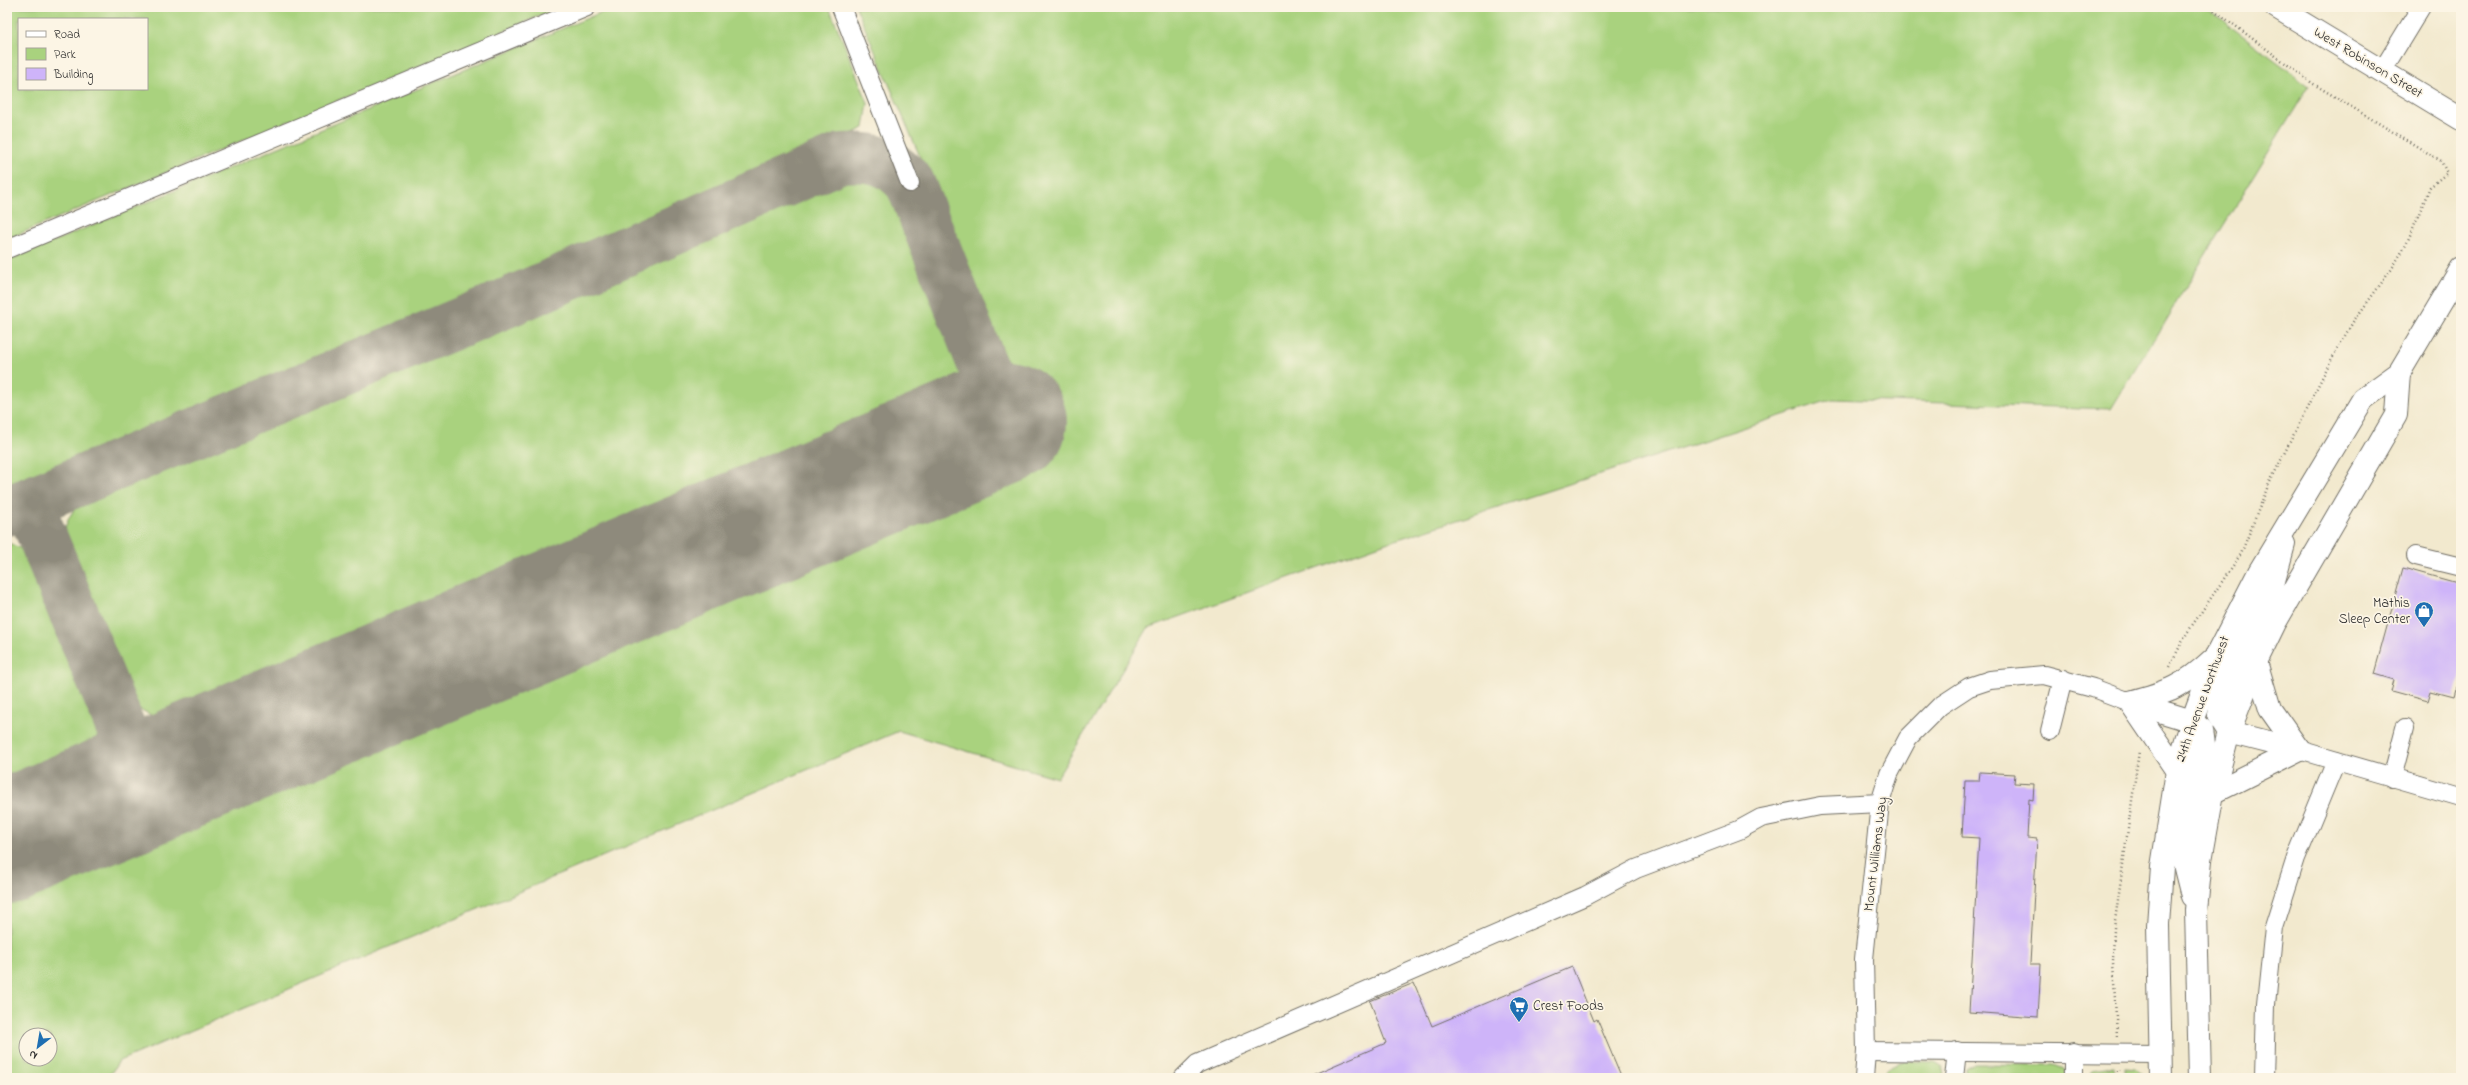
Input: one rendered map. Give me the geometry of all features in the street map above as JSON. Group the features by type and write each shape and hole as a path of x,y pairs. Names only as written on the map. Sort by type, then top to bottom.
{"main road":[{"name":"West Robinson Street","path":"2288,10 2382,71 2461,119"},
{"name":"24th Avenue Northwest","path":"2161,1078 2158,925 2162,867 2177,771 2192,722 2216,656 2239,608 2291,517 2363,399 2399,373 2461,269"},
{"name":"24th Avenue Northwest","path":"2200,1078 2196,916 2201,860 2213,793 2229,732 2256,662 2294,587 2396,415 2399,373"},
{"path":"2291,517 2272,588 2222,693 2218,714 2229,732 2299,750"},
{"path":"2130,702 2159,694 2192,678 2216,656"},
{"path":"2256,662 2270,709 2299,750"},
{"path":"2130,702 2192,722 2202,730 2204,744 2182,856 2196,916"},
{"path":"2130,702 2177,771"},
{"path":"2213,793 2299,750"}],"street":[{"path":"7,249 587,7"},
{"path":"841,7 910,183"},
{"path":"2382,71 2420,7"},
{"path":"2416,556 2461,567"},
{"name":"Mount Williams Way","path":"1864,1078 1866,1051 1864,959 1880,803 1889,774 1898,753 1908,738 1940,706 1969,687 1990,680 2044,675 2063,679 2130,702"},
{"path":"2050,731 2063,679"},
{"path":"2392,778 2405,728"},
{"path":"2299,750 2461,797"},
{"path":"2264,1078 2266,1005 2274,927 2296,858 2336,761"},
{"path":"1183,1078 1197,1064 1585,896 1636,870 1738,830 1761,818 1820,806 1880,803"},
{"path":"1866,1051 2161,1054"},
{"path":"1954,1078 1956,1052"},
{"path":"2073,1052 2073,1078"}],"path":[{"path":"2159,694 2175,653 2240,554 2268,486 2332,358 2353,322 2391,270 2406,245 2430,187 2447,173 2441,161 2312,83 2210,7"},
{"path":"2119,1078 2119,1054 2114,996 2114,928 2136,767 2147,726"}],"green space":[{"path":"7,7 561,7 7,239"},
{"path":"614,7 829,7 868,103 864,128 811,152 7,492 7,261"},
{"path":"856,7 2205,7 2309,86 2111,409 1833,399 1386,543 1148,628 1057,778 899,731 119,1061 108,1078 7,1078 7,888 1057,445 1024,369 1013,374"},
{"path":"866,173 881,178 894,189 961,346 963,362 960,377 957,384 943,403 189,719 169,721 153,716 134,706 123,689 63,546 67,521 75,509 86,498 94,493 845,177"},
{"path":"7,542 28,552 36,562 97,705 100,717 99,731 94,744 75,768 7,796"},
{"path":"1910,1061 1935,1062 1943,1067 1944,1078 1881,1078 1893,1066"},
{"path":"1975,1064 2054,1065 2064,1069 2066,1078 1965,1078 1967,1069"},
{"path":"2114,1067 2115,1078 2088,1078 2092,1070"},
{"path":"2124,1067 2135,1068 2146,1078 2125,1078"}],"building":[{"name":"Mathis Sleep Center","path":"2403,568 2461,584 2461,672 2454,697 2431,691 2428,701 2391,691 2394,680 2374,674"},
{"path":"1980,772 2015,774 2014,783 2034,784 2033,800 2029,799 2027,838 2037,839 2030,964 2041,964 2038,1017 1969,1012 1979,838 1962,837 1965,781 1979,781"},
{"name":"Crest Foods","path":"1572,967 1594,1021 1597,1019 1622,1078 1305,1078 1386,1043 1370,1001 1414,983 1432,1026"}],"taxiway":[{"path":"7,511 502,305 841,158 862,158 879,161 895,169 910,183 1005,422"},
{"path":"28,502 144,784"}],"runway":[{"path":"7,842 1005,422"}],"place":[{"name":"Mathis Sleep Center","path":"2424,628"},
{"name":"Crest Foods","path":"1519,1023"}]}
